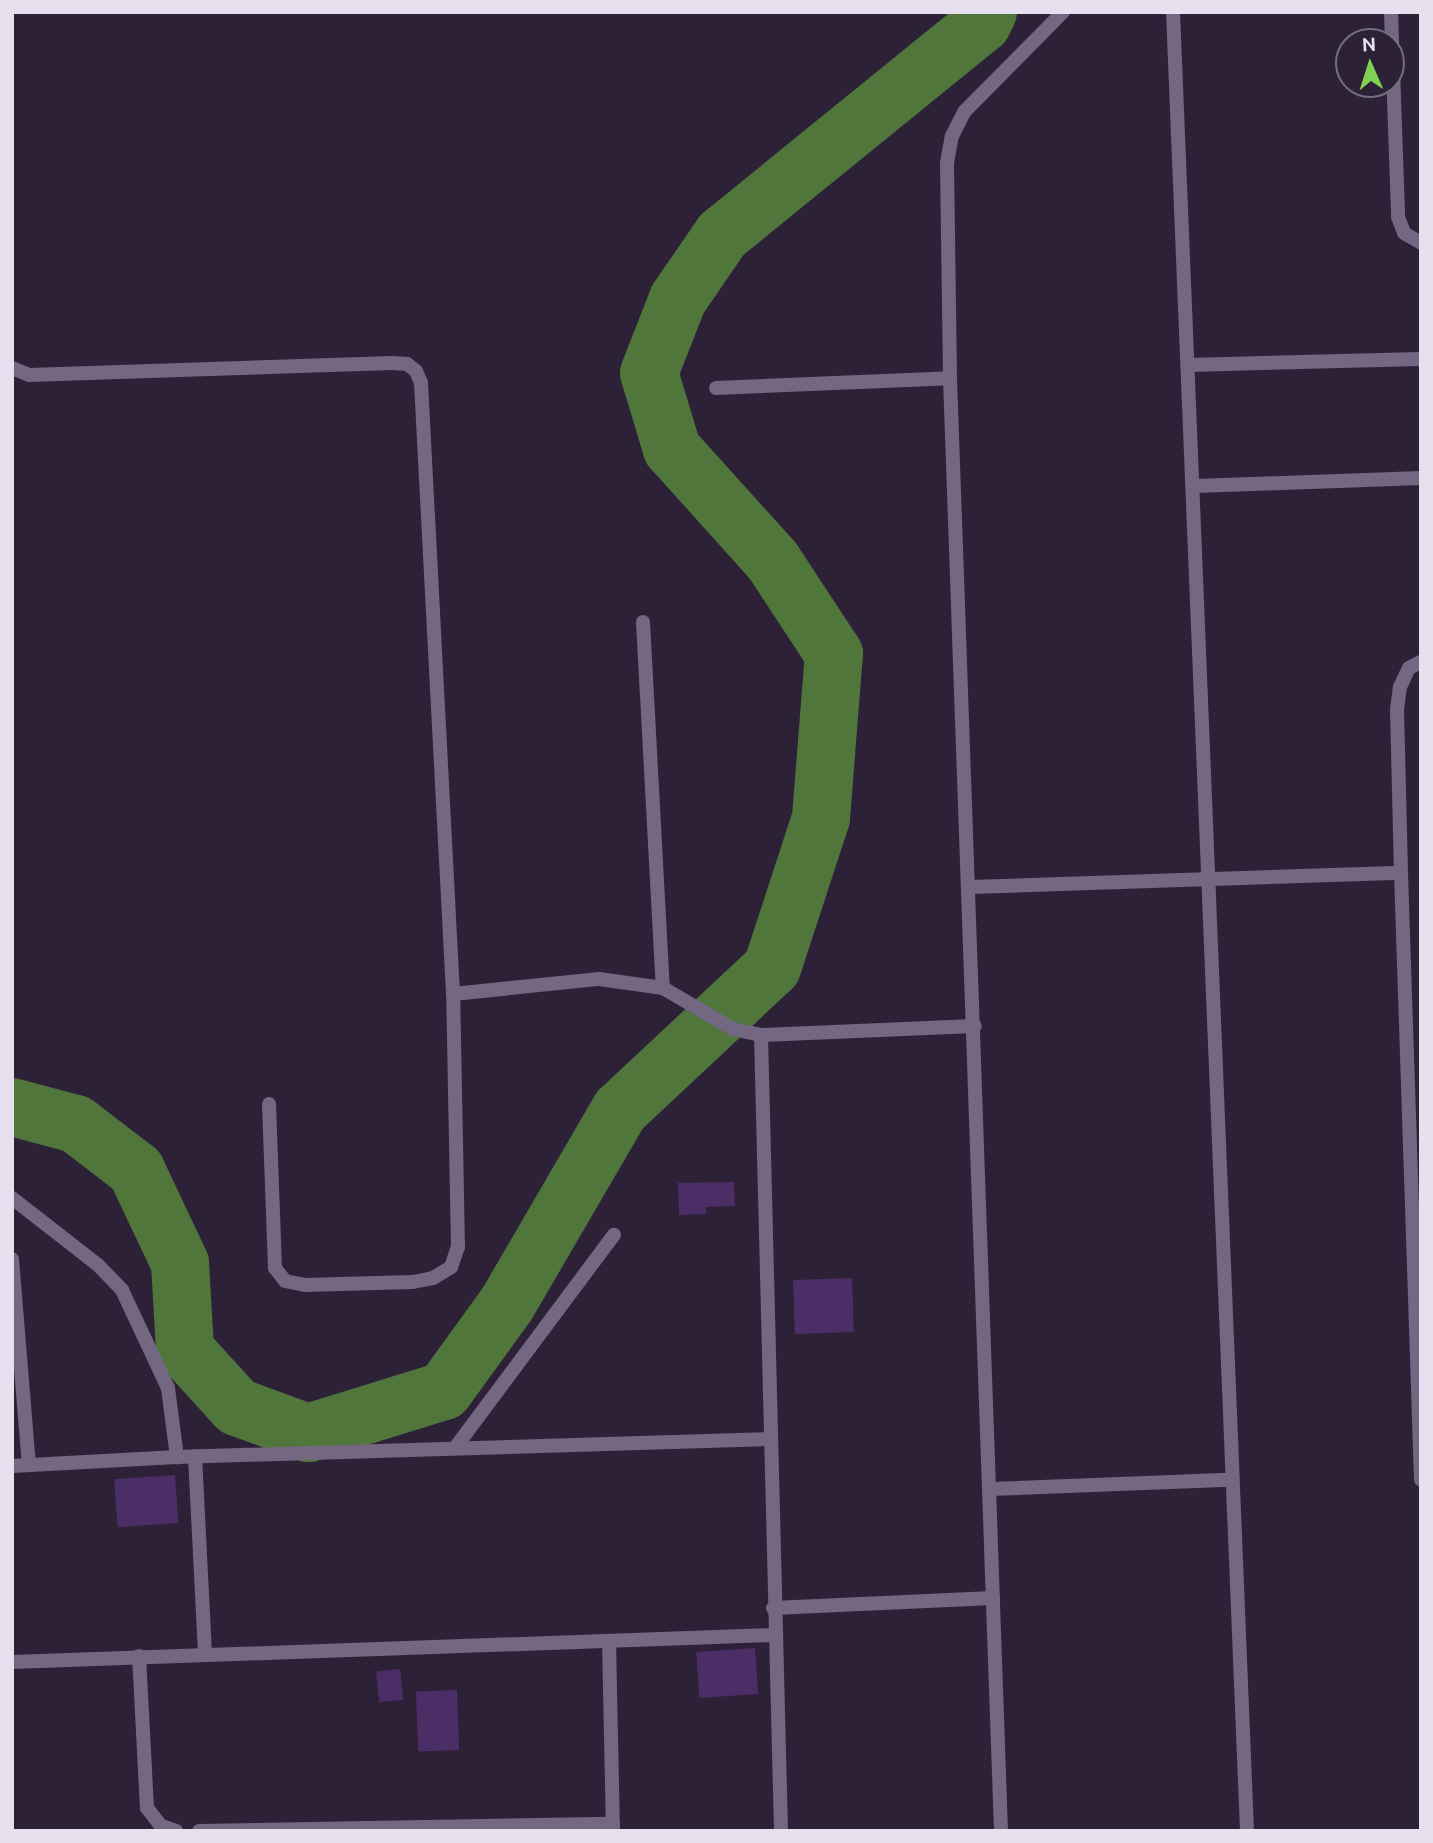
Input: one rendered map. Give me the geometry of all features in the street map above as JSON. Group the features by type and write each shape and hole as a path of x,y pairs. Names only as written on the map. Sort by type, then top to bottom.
{"street":[{"path":"1001,1831 975,1026 950,378 947,163 951,136 965,111 1063,12"},
{"path":"1173,12 1212,880 1230,1480 1247,1831"},
{"path":"1391,12 1398,217 1404,233 1421,243"},
{"path":"1188,365 1421,359"},
{"path":"12,368 29,375 392,363 407,365 416,372 421,383 453,994 458,1247 451,1267 433,1278 319,1285 285,1281 275,1268 273,1251 270,1104"},
{"path":"716,388 950,378"},
{"path":"1195,486 1421,478"},
{"path":"643,622 663,988"},
{"path":"1421,662 1409,668 1400,687 1397,710 1401,873 1415,1172 1421,1480"},
{"path":"970,887 1401,873"},
{"path":"453,994 599,979 663,988 733,1029 761,1035 975,1026"},
{"path":"761,1035 772,1608 781,1831"},
{"path":"12,1198 98,1265 122,1290 168,1388 177,1457"},
{"path":"455,1448 614,1235"},
{"path":"12,1259 29,1465"},
{"path":"12,1466 195,1456 769,1439"},
{"path":"195,1456 205,1655"},
{"path":"990,1489 1230,1480"},
{"path":"772,1608 993,1598"},
{"path":"12,1662 774,1635"},
{"path":"199,1831 613,1827 609,1641"},
{"path":"139,1657 148,1808 160,1826 176,1831"}],"building":[{"path":"734,1182 735,1206 706,1207 706,1214 679,1215 678,1183"},
{"path":"852,1278 854,1332 795,1334 793,1280"},
{"path":"175,1475 178,1523 117,1527 114,1479"},
{"path":"755,1648 758,1694 699,1698 696,1652"},
{"path":"400,1669 403,1700 379,1702 376,1672"},
{"path":"457,1690 459,1750 418,1751 416,1691"}],"waterway":[{"path":"12,1107 76,1124 136,1170 180,1263 185,1350 237,1407 308,1433 444,1391 507,1304 620,1110 772,968 821,818 834,654 773,561 672,449 649,373 678,299 722,235 982,24 988,12"}]}
